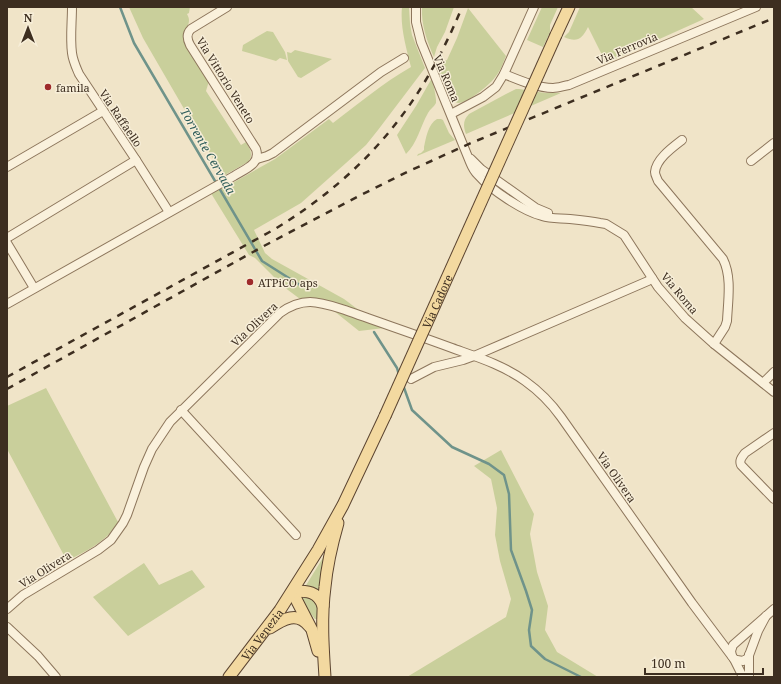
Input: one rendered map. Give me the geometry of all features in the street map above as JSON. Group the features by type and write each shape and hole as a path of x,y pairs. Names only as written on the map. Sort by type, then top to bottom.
{"main road":[{"name":"Via Cadore","path":"293,591 326,537 366,459 569,7"},
{"path":"325,677 323,606 328,566 343,505"},
{"path":"323,606 321,600 313,593 293,591 296,601 312,630 325,677"},
{"name":"Via Venezia","path":"229,677 266,630 293,591"},
{"path":"266,630 280,621 294,618 306,622 312,630"}],"street":[{"name":"Via Raffaello","path":"72,7 71,40 74,64 169,212"},
{"name":"Via Vittorio Veneto","path":"227,7 191,29 188,34 188,39 190,45 256,149 257,159"},
{"name":"Via Roma","path":"416,7 416,22 421,42 467,154 481,168 536,208 570,219 606,224 624,236 658,287 684,318 774,392"},
{"path":"451,114 473,103 496,87 504,74 534,7"},
{"name":"Via Ferrovia","path":"504,74 542,86 553,88 564,86 756,7"},
{"path":"7,304 226,181 250,166 257,159 273,153 381,72 404,58"},
{"path":"7,167 103,111"},
{"path":"682,140 666,152 662,157 655,170 655,174 658,181 723,259 726,266 728,280 727,320 725,327 714,344"},
{"path":"751,161 774,143"},
{"path":"7,238 136,160"},
{"path":"7,243 34,288"},
{"path":"411,379 434,367 474,356 652,278"},
{"name":"Via Olivera","path":"7,609 23,595 98,550 114,537 127,515 152,449 170,422 280,314 291,306 304,302 316,302 324,303 474,356 506,369 524,380 540,393 554,408 695,608 718,637 733,658 743,677"},
{"path":"763,383 774,372"},
{"path":"181,410 296,535"},
{"path":"774,433 745,453 740,460 740,464 774,499"},
{"path":"766,616 746,660 740,661 733,658 731,654 732,648 736,643 766,616 774,609"},
{"path":"7,627 38,656 56,677"},
{"path":"718,637 736,643 742,642 750,648 749,677"}],"green space":[{"path":"129,7 190,7 189,13 187,14 189,22 184,35 185,44 209,81 206,91 241,145 246,142 249,147 251,157 248,162 223,176 143,38"},
{"path":"402,7 409,7 412,35 425,68 366,145 301,203 254,230 265,253 272,259 344,299 372,320 393,327 359,331 324,303 304,302 284,287 255,258 249,255 209,190 226,181 229,185 275,159 329,119 333,123 381,87 411,67 405,44"},
{"path":"422,7 454,7 434,57 425,33 422,20"},
{"path":"542,7 558,7 550,25 550,32 543,47 527,40"},
{"path":"580,7 691,7 704,19 606,63 588,27 579,39 572,40 564,37 569,32"},
{"path":"468,8 506,56 499,71 489,84 473,97 458,103 450,98 437,68 440,62 447,60"},
{"path":"267,31 273,32 285,52 287,60 280,58 276,61 242,51 243,45"},
{"path":"295,50 332,59 301,78 298,77 288,61 287,52 291,53"},
{"path":"432,78 436,103 425,118 416,140 406,154 397,135"},
{"path":"516,89 545,93 561,93 466,134 464,123 469,114"},
{"path":"437,119 443,120 449,133 455,140 417,156 424,150 429,128"},
{"path":"46,388 118,522 102,541 67,561 7,449 7,406"},
{"path":"501,450 534,514 530,534 537,572 548,606 545,630 557,652 598,677 407,677 506,617 511,599 500,561 495,535 497,508 491,479 474,466"},
{"path":"324,556 320,592 305,587"},
{"path":"144,563 159,585 192,570 205,587 128,636 93,597"},
{"path":"300,595 308,595 318,603 318,619 315,619 307,609"}],"waterway":[{"name":"Torrente Cervada","path":"120,7 134,43 262,261 303,287"},
{"name":"Torrente Cervada","path":"374,332 397,368 399,375"},
{"name":"Torrente Cervada","path":"403,385 412,410 452,447 489,464 504,475 509,494 511,550 532,610 529,630 531,646 545,659 581,677"}],"railway":[{"path":"7,377 275,229 308,207 337,184 364,160 388,134 409,106 429,75 462,7"},
{"path":"7,389 262,247 407,172 471,143 774,18"}],"place":[{"name":"famila","path":"48,87"},
{"name":"ATPiCO aps","path":"250,282"}]}
